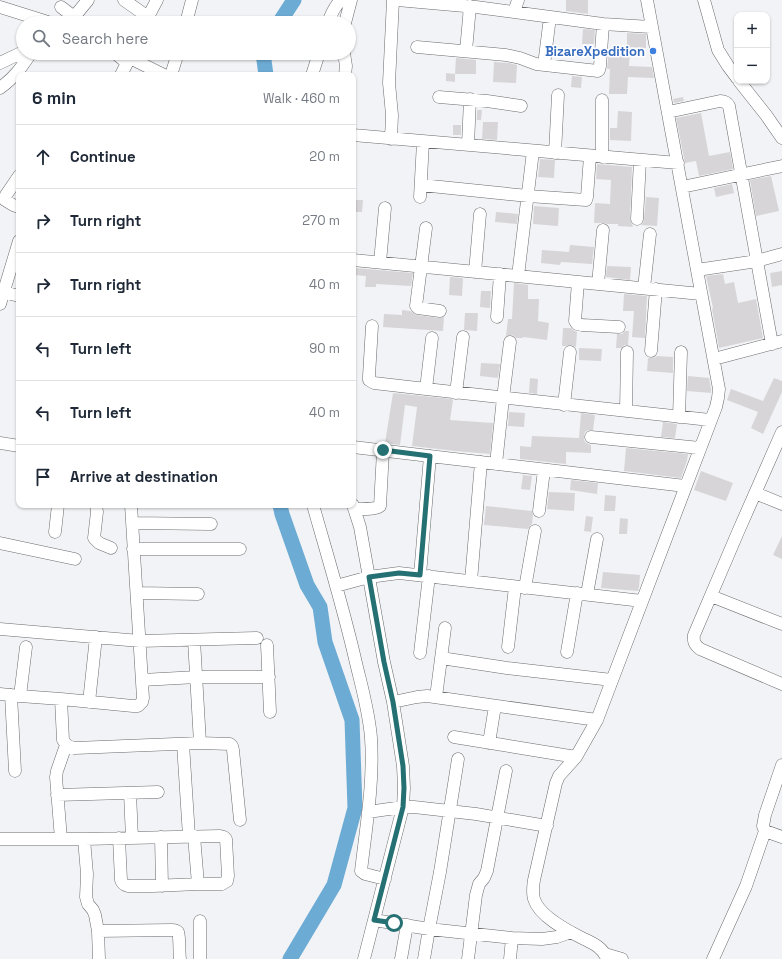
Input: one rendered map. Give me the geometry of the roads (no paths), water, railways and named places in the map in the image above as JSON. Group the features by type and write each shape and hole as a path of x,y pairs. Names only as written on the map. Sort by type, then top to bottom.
{"street":[{"path":"79,16 88,0"},
{"path":"124,0 142,16"},
{"path":"149,16 156,0"},
{"path":"188,16 192,0"},
{"path":"330,16 331,12 340,0"},
{"path":"348,16 351,0"},
{"path":"391,139 392,115 389,83 393,0"},
{"path":"397,0 474,5 603,24 651,27"},
{"path":"514,12 518,0"},
{"path":"622,959 606,956 600,947 559,925 544,914 534,900 533,890 554,790 559,776 576,757 597,720 718,398 718,384 714,359 647,0"},
{"path":"704,0 718,50 734,74"},
{"path":"55,16 63,4 74,16"},
{"path":"466,52 474,5"},
{"path":"0,7 29,16"},
{"path":"544,65 550,17"},
{"path":"417,47 513,56 544,65 598,71 600,66 603,24"},
{"path":"0,63 16,55"},
{"path":"18,72 27,60"},
{"path":"123,72 129,60"},
{"path":"134,60 158,72"},
{"path":"173,72 176,60"},
{"path":"313,72 317,60"},
{"path":"345,60 345,72"},
{"path":"0,88 16,74"},
{"path":"741,84 772,124 781,140"},
{"path":"556,153 558,95"},
{"path":"439,97 499,102 521,106"},
{"path":"468,145 470,99"},
{"path":"602,100 602,157"},
{"path":"668,112 720,101 724,101 729,106 757,261 777,343 714,359"},
{"path":"356,135 678,163"},
{"path":"420,197 423,142"},
{"path":"518,276 533,151"},
{"path":"421,184 528,196 586,200 590,156"},
{"path":"637,219 640,160"},
{"path":"682,187 782,166"},
{"path":"16,180 6,194 5,200 16,206"},
{"path":"380,262 385,208"},
{"path":"475,272 480,214"},
{"path":"426,228 416,306 418,308 440,311"},
{"path":"598,284 603,230"},
{"path":"650,234 651,350"},
{"path":"0,304 2,291 16,250"},
{"path":"697,270 757,261 782,254"},
{"path":"356,260 701,294"},
{"path":"497,317 500,274"},
{"path":"578,282 575,321 582,325 619,327"},
{"path":"2,291 16,295"},
{"path":"372,326 369,380 374,382 456,393 710,420"},
{"path":"456,393 463,337"},
{"path":"426,389 432,338"},
{"path":"496,464 510,342"},
{"path":"564,404 570,352"},
{"path":"626,411 627,352"},
{"path":"679,417 681,352"},
{"path":"782,432 693,640 695,645 700,649 782,684"},
{"path":"591,437 700,448"},
{"path":"0,444 16,446"},
{"path":"356,447 686,486"},
{"path":"356,507 379,508 380,506 383,450"},
{"path":"420,652 430,456"},
{"path":"471,581 481,462"},
{"path":"539,511 544,470"},
{"path":"755,493 782,504"},
{"path":"55,532 58,508"},
{"path":"96,508 94,538 99,543 111,548"},
{"path":"10,695 133,706 138,706 142,702 140,641 131,508"},
{"path":"314,508 350,636 370,724 371,769 368,812 361,871 365,874 385,879"},
{"path":"354,508 360,527 384,662 393,702 403,766 404,788 403,807 364,959"},
{"path":"132,522 210,524"},
{"path":"508,647 520,587 535,531"},
{"path":"567,652 597,539"},
{"path":"0,543 75,559"},
{"path":"133,549 240,548"},
{"path":"336,586 369,577 399,573 642,600"},
{"path":"137,593 198,594"},
{"path":"711,596 782,624"},
{"path":"436,697 445,628"},
{"path":"0,629 140,641 257,638"},
{"path":"89,702 96,637"},
{"path":"194,640 200,743"},
{"path":"267,645 270,712"},
{"path":"15,771 10,695 26,647"},
{"path":"441,658 507,668 612,680"},
{"path":"142,680 197,677 269,677"},
{"path":"393,702 427,696 597,720"},
{"path":"61,699 63,740 66,745 75,748 200,743 230,744 232,746 240,820"},
{"path":"488,743 495,706"},
{"path":"454,737 576,757"},
{"path":"184,744 191,836 198,884"},
{"path":"60,839 56,777 66,745"},
{"path":"424,959 440,872 458,758"},
{"path":"713,959 746,886 765,830 763,826 764,815 782,765"},
{"path":"468,959 476,895 479,884 487,871 506,771"},
{"path":"57,795 158,792"},
{"path":"130,793 132,838"},
{"path":"368,812 403,807 422,808 498,817 547,826"},
{"path":"765,830 782,838"},
{"path":"0,839 222,836 226,839 227,880 222,884 162,886 124,885 121,880 118,838"},
{"path":"161,837 162,886"},
{"path":"84,839 87,874 86,897 88,904 95,915 100,959"},
{"path":"200,920 200,959"},
{"path":"374,920 429,929 512,938 542,939 557,937 571,932"},
{"path":"402,959 407,925"},
{"path":"98,931 175,930 178,932 179,936 180,959"},
{"path":"510,959 512,938"}],"waterway":[{"path":"284,16 294,0"},
{"path":"264,60 266,72"},
{"path":"281,508 307,585 320,607 325,642 352,720 355,808 334,885 290,959"}],"place":[{"name":"BizareXpedition","path":"653,51"}]}
